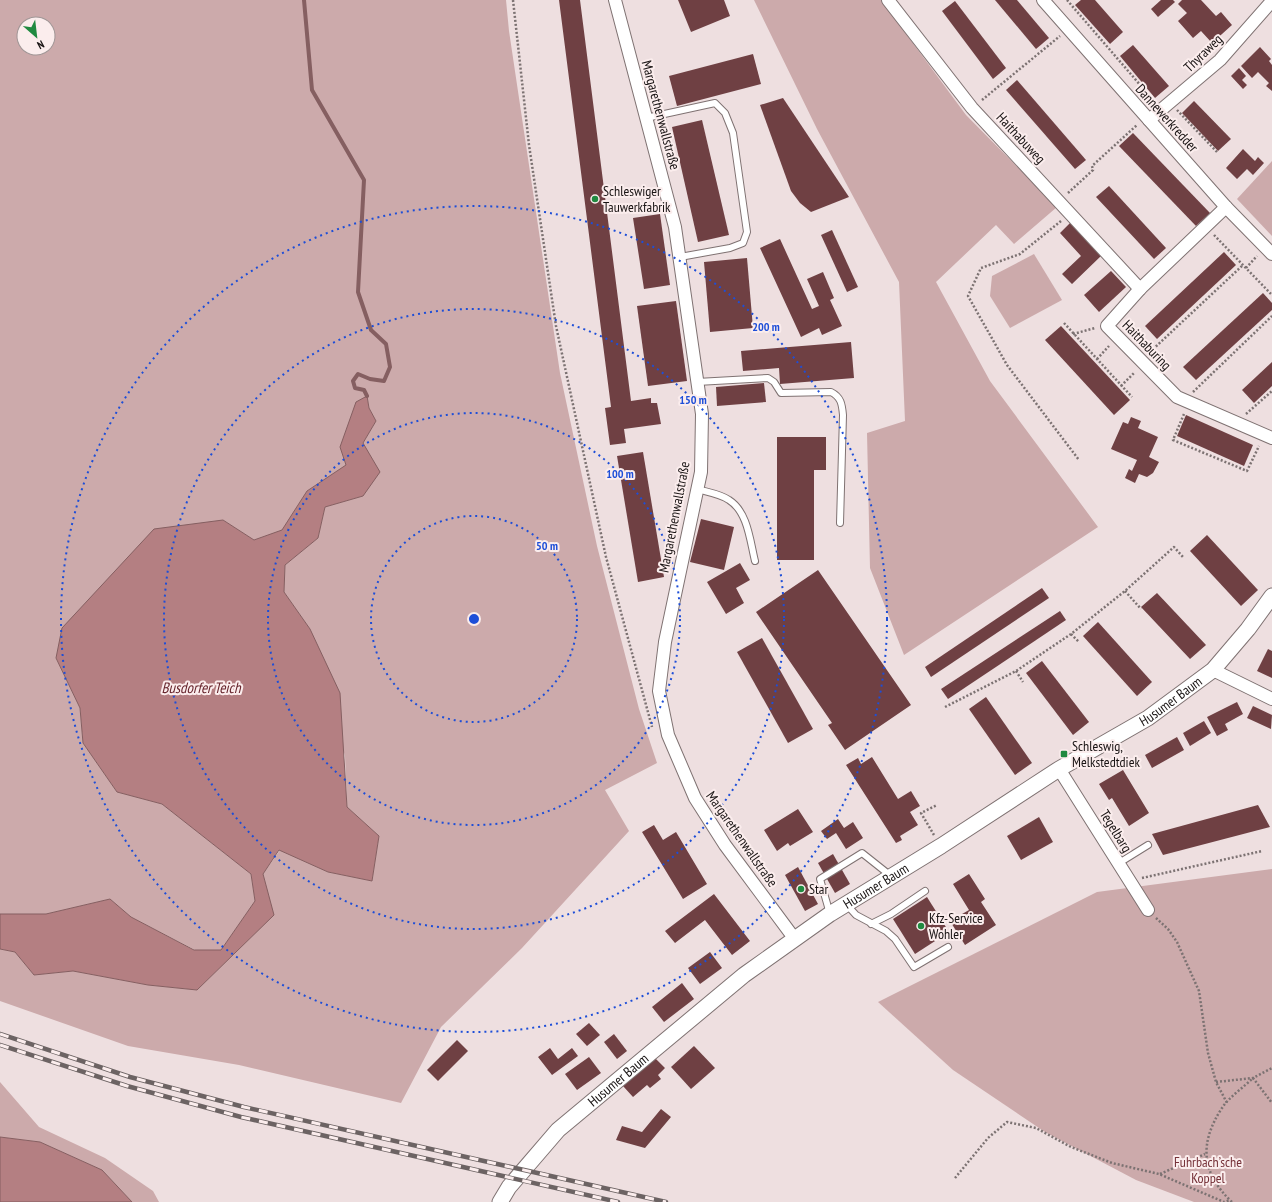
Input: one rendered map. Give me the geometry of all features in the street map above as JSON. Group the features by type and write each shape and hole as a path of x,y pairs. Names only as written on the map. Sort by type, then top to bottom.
{"street":[{"name":"Margarethenwallstraße","path":"615,0 675,227 702,414 700,472 665,642 659,691 668,735 695,798 726,845 794,938"},
{"name":"Haithabuweg","path":"888,0 972,108 1140,289"},
{"name":"Dannewerkredder","path":"1043,0 1226,207 1272,254"},
{"name":"Thyraweg","path":"1148,119 1220,60 1272,1"},
{"name":"Haithaburing","path":"1226,207 1140,289 1107,326 1177,397 1268,436"},
{"name":"Husumer Baum","path":"500,1202 509,1187 558,1130 693,1016 794,938 830,914 941,846 1059,769 1148,718 1214,670 1248,629 1272,596"},
{"path":"1214,670 1272,699"},
{"name":"Tegelbarg","path":"1059,769 1148,910"}],"lane":[{"path":"646,118 715,103 725,113 733,133 747,232 743,243 730,248 680,258"},
{"path":"698,382 768,378 774,382 781,394 831,392 836,395 841,402 843,414 840,523"},
{"path":"697,489 728,499 738,508 747,527 755,561"},
{"path":"1119,863 1148,845"},
{"path":"830,914 820,879 862,853 891,876"},
{"path":"871,924 891,914 925,891"},
{"path":"846,904 856,915 886,931 895,939 914,967 948,947"}],"path":[{"path":"513,0 529,145 557,333 606,557 653,730"},
{"path":"1066,0 1155,102"},
{"path":"972,108 1068,29"},
{"path":"1176,109 1217,152"},
{"path":"1059,202 1093,170 1092,166 1148,119"},
{"path":"1071,214 1020,254 982,268 968,296 1006,365 1078,460"},
{"path":"1206,226 1272,295"},
{"path":"1121,386 1143,362 1244,266 1250,263"},
{"path":"1268,436 1247,471 1173,440 1187,401 1272,316"},
{"path":"1064,323 1132,397"},
{"path":"1073,334 1107,326"},
{"path":"1097,359 1118,337"},
{"path":"1237,423 1272,391"},
{"path":"945,707 1016,671 1071,634 1125,591 1174,547 1184,557"},
{"path":"1125,591 1140,609"},
{"path":"1071,634 1079,642"},
{"path":"1016,671 1023,682"},
{"path":"937,805 921,813 941,846"},
{"path":"1130,880 1262,852"},
{"path":"1148,910 1168,929 1177,942 1199,990 1205,1040 1216,1082 1227,1103"},
{"path":"955,1178 988,1138 1008,1122 1036,1128 1071,1147 1112,1163 1159,1174 1224,1202 1231,1201 1212,1175 1205,1154 1206,1142 1222,1107 1253,1078 1272,1068"},
{"path":"1216,1082 1253,1078"},
{"path":"1253,1078 1272,1103"},
{"path":"1159,1174 1205,1154"}],"green space":[{"path":"0,0 506,0 509,31 560,373 597,546 639,709 657,763 605,790 629,831 522,948 441,1027 401,1103 239,1065 128,1046 0,1001 0,949 15,952 34,975 73,971 148,985 197,990 273,915 263,874 280,850 328,872 372,881 379,836 347,807 345,756 310,629 284,592 285,565 318,538 325,507 363,496 363,443 376,421 369,408 367,396 347,465 307,491 282,531 254,540 223,520 56,658 80,708 83,743 117,792 162,804 251,874 255,901 221,950 195,950 131,917 110,899 46,914 0,914"},
{"path":"754,0 881,0 966,115 1057,207 1014,244 996,225 936,282 990,381 1098,527 904,655 870,568 867,433 905,421 899,282 817,129"},
{"path":"1272,161 1272,236 1237,199"},
{"path":"1034,254 1062,300 1010,328 990,296 992,276"},
{"name":"Fuhrbach’sche Koppel","path":"1272,869 1272,1202 1194,1202 1136,1180 1045,1132 953,1070 878,1002 1097,892"},
{"path":"0,1082 39,1127 105,1158 153,1191 159,1202 132,1202 102,1170 40,1142 0,1137"}],"water":[{"name":"Busdorfer Teich","path":"367,396 369,408 376,421 363,443 380,472 363,496 325,507 318,538 285,565 284,592 310,629 340,693 347,807 379,836 372,881 328,872 279,850 263,874 274,915 197,990 148,985 73,971 34,975 15,952 0,949 0,914 46,914 110,899 131,917 194,950 221,950 255,901 251,874 162,804 117,792 83,743 80,708 56,658 62,628 154,529 223,520 254,540 282,530 307,491 346,465 340,447 356,402"},
{"path":"0,1137 40,1142 102,1170 132,1202 0,1202"}],"building":[{"name":"Schleswiger Tauwerkfabrik","path":"559,0 580,0 631,401 651,398 651,403 657,403 661,424 624,429 626,443 610,445 605,408 611,407"},
{"path":"678,0 724,0 730,16 691,32"},
{"path":"995,0 1017,0 1049,38 1036,49"},
{"path":"1081,0 1095,0 1123,32 1110,44 1075,5"},
{"path":"1161,0 1173,0 1175,2 1158,17 1151,9"},
{"path":"1182,0 1201,0 1216,16 1221,12 1232,25 1212,43 1201,31 1193,38 1178,21 1187,13 1178,4"},
{"path":"955,1 1006,68 993,79 942,11"},
{"path":"1133,45 1169,86 1155,98 1120,56"},
{"path":"1260,47 1271,59 1269,61 1272,65 1272,91 1266,86 1269,83 1258,72 1252,78 1241,66"},
{"path":"753,54 761,84 677,106 669,76"},
{"path":"1239,68 1246,76 1242,80 1247,85 1243,89 1231,76"},
{"path":"1017,80 1086,160 1075,169 1006,90"},
{"path":"783,98 849,197 811,212 800,203 791,191 760,105"},
{"path":"1194,101 1231,139 1218,151 1182,113"},
{"path":"702,120 729,235 698,242 672,127"},
{"path":"1133,133 1210,213 1196,226 1119,146"},
{"path":"1243,149 1255,161 1258,157 1264,163 1253,175 1247,169 1237,179 1226,168"},
{"path":"1109,186 1166,248 1154,259 1096,197"},
{"path":"660,214 670,285 644,289 633,218"},
{"path":"1070,223 1101,256 1072,284 1062,274 1081,256 1060,233"},
{"path":"832,230 858,287 847,292 821,235"},
{"path":"780,239 812,309 819,306 807,279 823,272 834,298 830,300 842,326 822,335 819,328 801,337 760,248"},
{"path":"1224,252 1236,265 1157,339 1145,326"},
{"path":"747,258 753,328 710,332 704,262"},
{"path":"1111,271 1126,287 1099,312 1084,295"},
{"path":"1263,293 1272,303 1272,310 1196,380 1183,367"},
{"path":"676,301 687,381 648,386 637,306"},
{"path":"1061,326 1130,400 1114,415 1045,340"},
{"path":"851,342 854,378 780,384 779,368 743,371 741,351"},
{"path":"1272,362 1272,386 1254,403 1242,390"},
{"path":"764,383 766,402 717,406 716,387"},
{"path":"1186,415 1253,445 1244,466 1177,436"},
{"path":"1131,417 1141,421 1138,428 1158,437 1149,457 1159,462 1153,473 1147,477 1139,474 1135,483 1125,478 1129,469 1132,471 1137,460 1111,449 1123,422 1128,424"},
{"path":"777,437 826,437 826,470 814,470 814,560 777,560"},
{"path":"643,452 664,577 638,582 617,456"},
{"path":"701,519 734,527 724,570 690,562"},
{"path":"1207,535 1258,590 1241,606 1190,551"},
{"path":"740,563 750,580 736,588 744,603 726,614 707,582"},
{"path":"818,570 911,705 845,750 828,725 832,723 756,612"},
{"path":"1042,588 1049,598 931,677 925,667"},
{"path":"1157,593 1206,645 1190,659 1141,607"},
{"path":"1060,611 1066,620 948,699 941,689"},
{"path":"1098,622 1152,682 1137,696 1083,636"},
{"path":"762,638 813,729 788,743 737,652"},
{"path":"1268,649 1272,651 1272,678 1257,671"},
{"path":"1042,661 1089,722 1073,735 1026,673"},
{"path":"986,697 1032,763 1015,775 969,709"},
{"path":"1237,702 1243,714 1225,724 1228,730 1217,736 1207,717"},
{"path":"1253,706 1272,715 1271,729 1247,718"},
{"path":"1204,721 1211,733 1190,746 1183,733"},
{"path":"1177,737 1184,750 1152,768 1145,755"},
{"path":"872,757 898,799 911,791 920,806 910,812 918,825 900,836 902,840 896,843 846,765 858,758 861,764"},
{"path":"1123,770 1149,813 1129,826 1112,798 1109,800 1099,784"},
{"path":"1258,805 1270,827 1163,855 1152,834"},
{"path":"798,809 813,832 790,846 788,843 777,851 764,830"},
{"path":"1039,817 1053,842 1021,860 1007,836"},
{"path":"838,819 844,828 853,822 863,838 846,849 836,833 827,839 821,831"},
{"path":"654,825 663,840 676,832 707,884 683,899 642,832"},
{"path":"833,854 850,884 835,893 818,863"},
{"name":"Star","path":"798,867 818,904 805,911 785,875"},
{"path":"969,874 985,899 981,902 996,925 965,945 950,921 969,910 953,884"},
{"path":"714,894 750,941 732,955 705,920 675,943 665,931"},
{"name":"Kfz-Service Wohler","path":"927,897 949,932 915,954 893,919"},
{"path":"710,952 722,968 700,984 688,968"},
{"path":"682,983 694,999 664,1022 652,1007"},
{"path":"589,1023 600,1035 587,1046 576,1034"},
{"path":"614,1034 627,1051 617,1059 604,1042"},
{"path":"457,1040 468,1051 438,1081 427,1070"},
{"path":"694,1046 715,1068 691,1089 671,1067"},
{"path":"550,1048 558,1059 572,1048 578,1056 552,1075 538,1057"},
{"path":"589,1057 601,1073 577,1090 565,1074"},
{"path":"655,1058 665,1068 658,1075 661,1079 650,1088 647,1085 633,1097 623,1086"},
{"path":"661,1109 671,1117 645,1148 616,1140 622,1126 642,1132"}],"waterway":[{"path":"304,0 312,90 364,180 358,292 371,330 386,344 390,367 384,381 370,379 358,374 353,381 355,388 364,390 367,396"}],"railway":[{"path":"0,1034 130,1077 244,1107 666,1202"},
{"path":"0,1045 127,1086 241,1117 618,1202"}],"place":[{"name":"Schleswiger Tauwerkfabrik","path":"595,199"},
{"name":"Schleswig, Melkstedtdiek","path":"1064,754"},
{"name":"Star","path":"801,889"},
{"name":"Kfz-Service Wohler","path":"921,926"}]}
